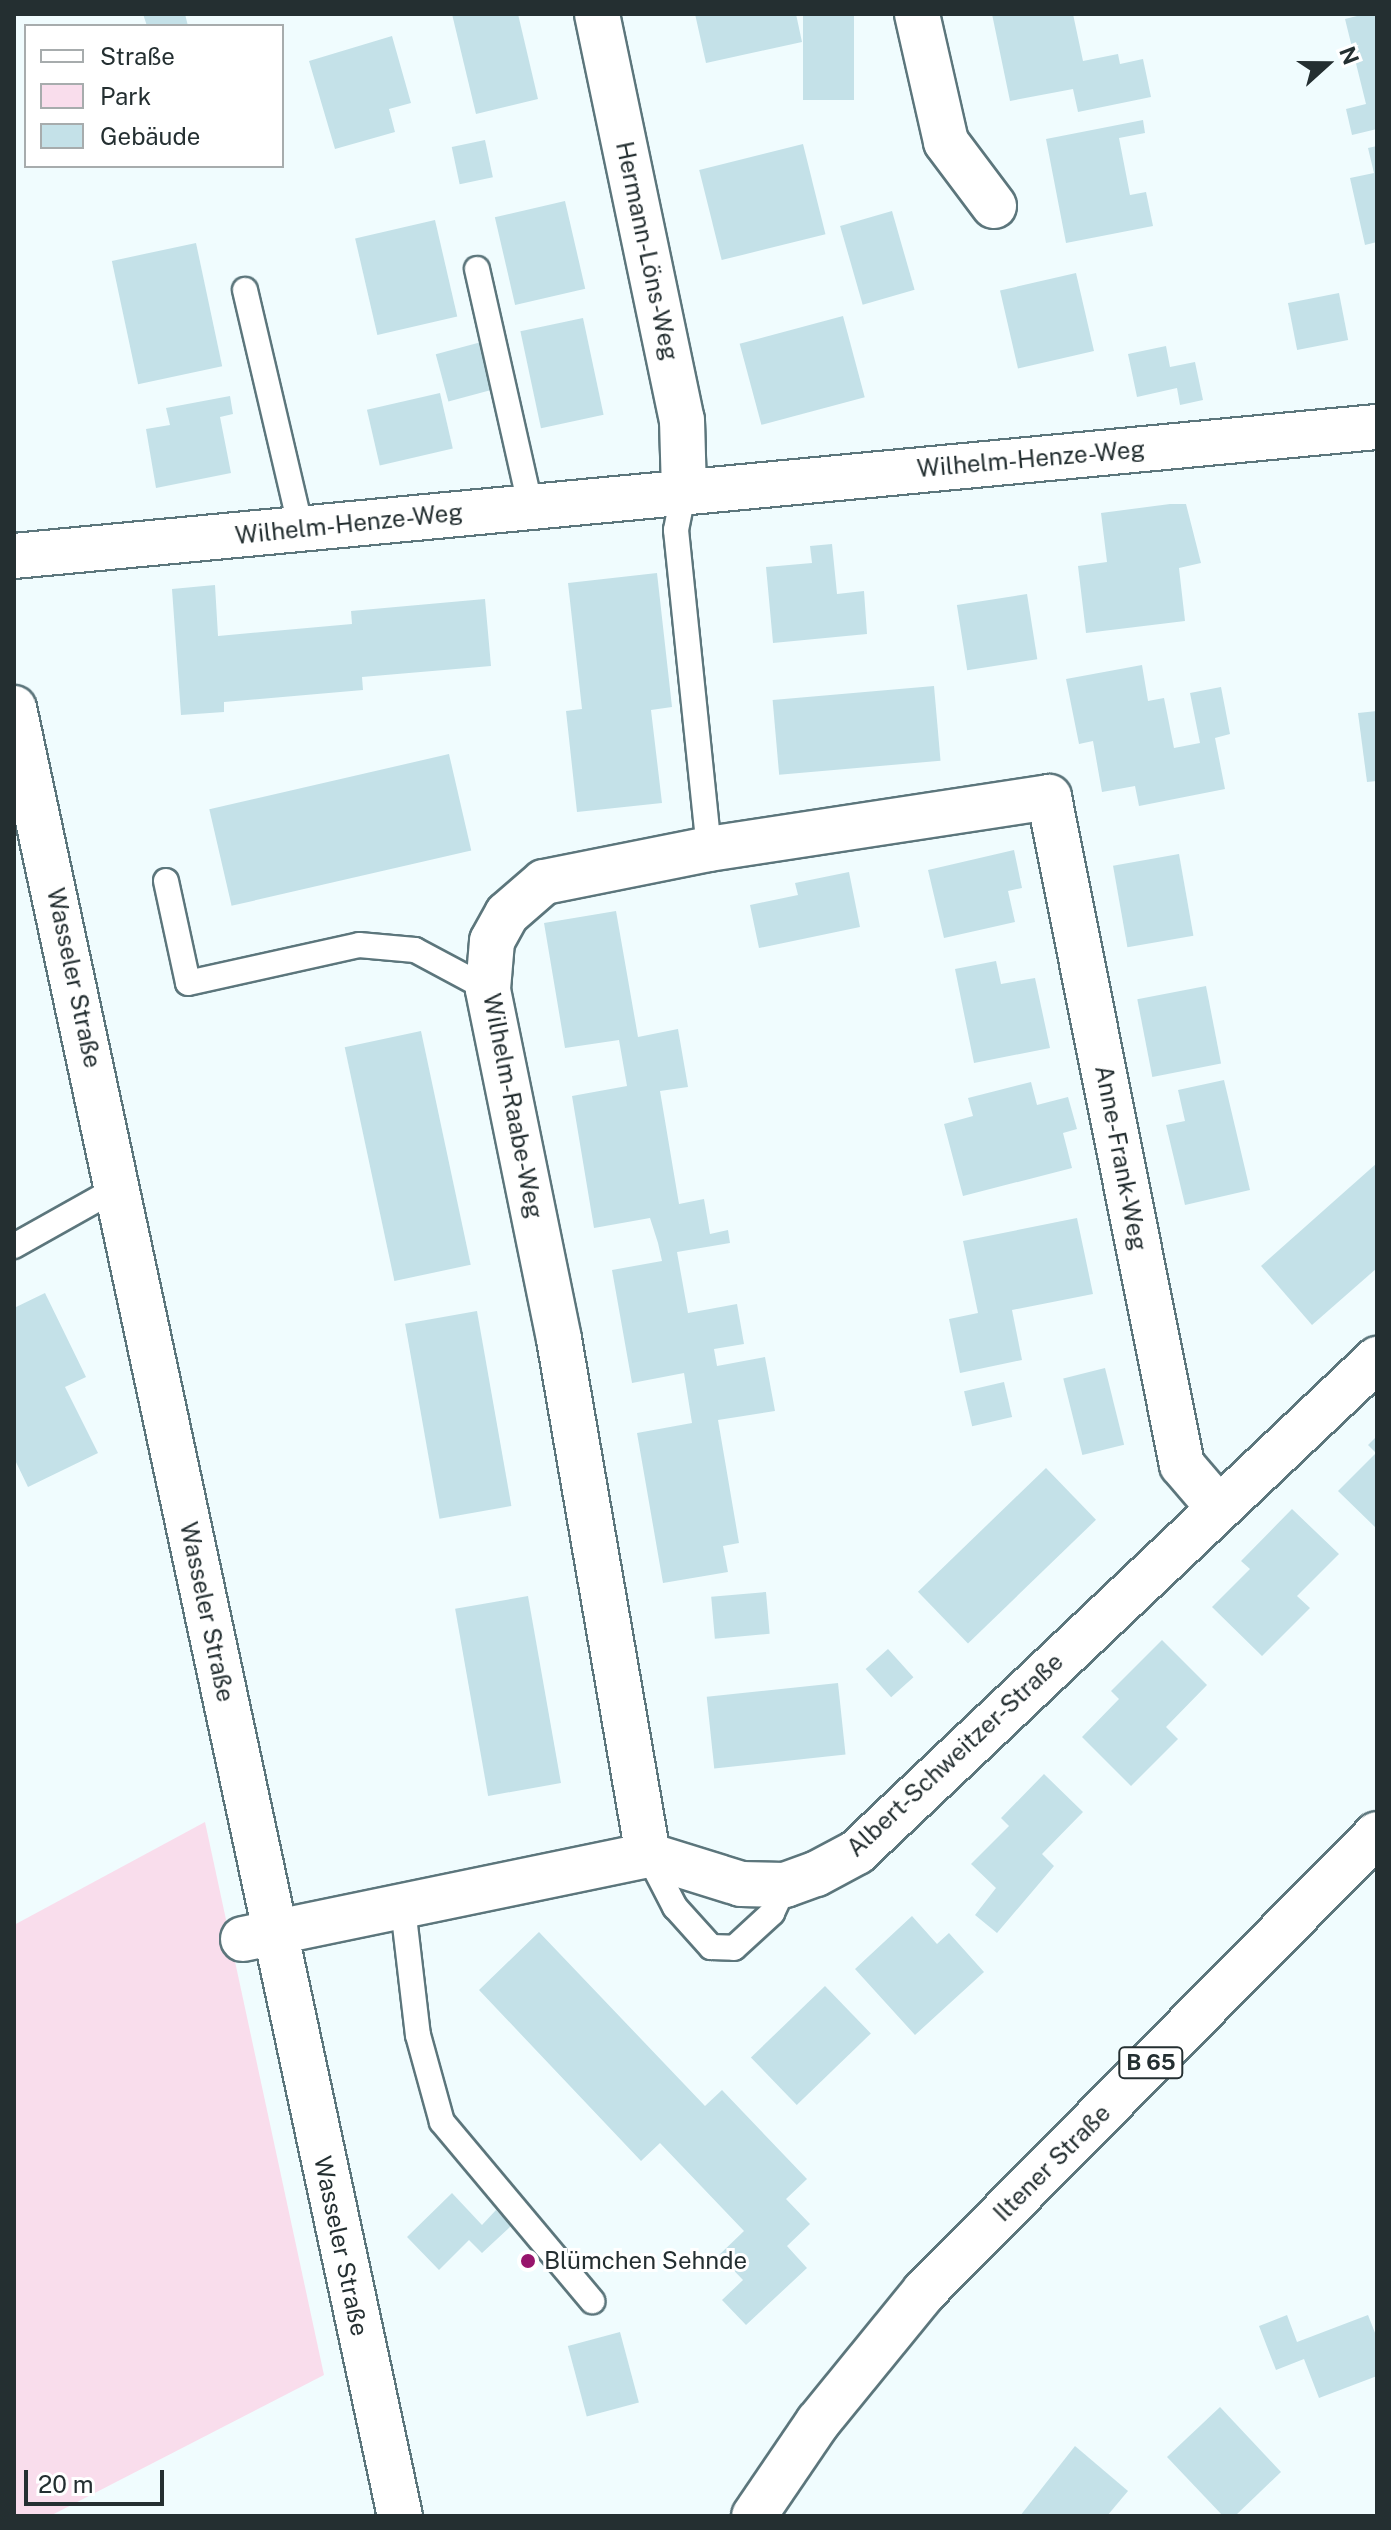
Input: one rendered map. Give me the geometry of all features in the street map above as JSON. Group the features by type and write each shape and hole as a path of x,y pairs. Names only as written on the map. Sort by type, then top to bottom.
{"street":[{"name":"Hermann-Löns-Weg","path":"597,14 682,420 684,490"},
{"path":"917,14 946,142 994,206"},
{"name":"Wilhelm-Henze-Weg","path":"14,556 684,490 1377,427"},
{"name":"Wasseler Straße","path":"14,708 119,1187 258,1936 400,2516"},
{"name":"Wilhelm-Raabe-Weg","path":"648,1855 559,1339 488,989 492,941 507,914 544,882 709,849 1049,797"},
{"name":"Anne-Frank-Weg","path":"1049,797 1182,1465 1218,1507"},
{"name":"Albert-Schweitzer-Straße","path":"258,1936 648,1855 741,1884 785,1885 857,1852 1377,1359"},
{"name":"Iltener Straße","path":"754,2516 818,2422 924,2292 1375,1839"}],"lane":[{"path":"477,269 530,505"},
{"path":"245,290 301,528"},
{"path":"684,490 676,530 709,849"},
{"path":"166,881 188,983 359,945 415,950 488,989"},
{"path":"14,1246 119,1187"},
{"path":"648,1855 675,1907 711,1947 734,1948 772,1913 785,1885"},
{"path":"403,1908 418,2035 442,2122 592,2301"}],"green space":[{"path":"205,1822 324,2375 50,2516 14,2516 14,1925"}],"building":[{"path":"143,14 185,14 188,24 146,24"},
{"path":"452,14 518,14 538,99 476,114"},
{"path":"695,14 796,14 802,42 706,63"},
{"path":"803,14 854,14 854,100 803,100"},
{"path":"992,14 1073,14 1083,61 1118,54 1120,64 1143,59 1151,97 1078,112 1073,89 1010,101"},
{"path":"1377,14 1377,129 1352,135 1346,109 1366,104 1345,19"},
{"path":"392,36 411,103 389,109 395,132 335,149 309,61"},
{"path":"1143,120 1145,133 1119,138 1130,195 1146,192 1153,226 1066,243 1046,139"},
{"path":"485,140 493,177 460,184 452,147"},
{"path":"803,144 825,234 722,260 699,170"},
{"path":"1377,146 1377,242 1365,245 1350,178 1374,173 1368,148"},
{"path":"565,201 585,289 515,305 495,217"},
{"path":"892,211 915,290 863,305 840,226"},
{"path":"435,220 457,316 377,335 355,238"},
{"path":"196,243 222,366 138,384 112,261"},
{"path":"1076,273 1094,351 1018,368 1000,291"},
{"path":"1339,293 1348,340 1297,350 1288,303"},
{"path":"843,316 865,397 761,425 740,344"},
{"path":"583,318 604,415 541,428 520,331"},
{"path":"485,341 498,388 448,402 436,354"},
{"path":"1166,346 1170,367 1195,362 1203,400 1180,405 1177,388 1137,397 1128,354"},
{"path":"440,393 453,449 380,465 367,410"},
{"path":"230,396 233,414 220,417 231,473 156,488 146,429 170,425 166,408"},
{"path":"1186,504 1201,563 1179,568 1185,621 1086,633 1078,566 1107,562 1101,513"},
{"path":"832,544 837,594 864,591 867,634 773,643 766,567 812,563 810,546"},
{"path":"657,573 672,707 651,710 662,803 577,812 566,711 582,709 568,583"},
{"path":"215,585 218,636 352,624 351,611 485,599 491,666 362,677 363,690 224,702 224,712 181,715 172,589"},
{"path":"1027,594 1037,659 967,670 957,605"},
{"path":"1142,665 1148,701 1164,698 1174,748 1200,743 1190,693 1221,687 1230,734 1215,738 1225,789 1139,806 1135,786 1102,792 1093,741 1079,744 1066,679"},
{"path":"934,686 941,761 779,775 773,700"},
{"path":"1377,711 1377,781 1367,782 1358,713"},
{"path":"449,754 471,850 232,906 209,809"},
{"path":"1014,850 1022,888 1008,891 1015,922 944,938 928,870"},
{"path":"1179,854 1193,936 1127,947 1113,866"},
{"path":"849,872 860,927 759,948 750,905 798,895 795,883"},
{"path":"616,911 638,1037 678,1029 688,1087 660,1091 679,1204 704,1199 710,1234 728,1230 730,1243 677,1252 688,1313 737,1304 744,1344 714,1349 717,1366 765,1357 775,1411 718,1420 739,1543 723,1546 728,1572 663,1583 637,1433 692,1423 684,1373 632,1383 612,1270 662,1261 650,1218 594,1228 572,1096 627,1086 619,1040 565,1048 544,923"},
{"path":"996,961 1001,984 1035,978 1050,1048 974,1063 955,969"},
{"path":"1206,986 1221,1064 1152,1077 1137,999"},
{"path":"421,1031 471,1265 394,1281 345,1047"},
{"path":"1224,1080 1250,1190 1185,1205 1166,1125 1185,1121 1178,1090"},
{"path":"1031,1082 1037,1105 1068,1097 1077,1129 1063,1133 1072,1168 963,1196 944,1124 973,1116 968,1098"},
{"path":"1377,1163 1377,1268 1312,1325 1261,1266"},
{"path":"1077,1218 1093,1294 1012,1310 1022,1360 960,1373 949,1319 978,1313 963,1241"},
{"path":"45,1293 86,1377 65,1387 98,1453 28,1487 14,1458 14,1308"},
{"path":"477,1311 511,1506 439,1519 405,1324"},
{"path":"1105,1368 1124,1445 1082,1455 1063,1378"},
{"path":"1004,1382 1012,1417 972,1426 964,1391"},
{"path":"1377,1436 1377,1529 1338,1491 1376,1453 1368,1445"},
{"path":"1046,1468 1096,1520 968,1643 918,1592"},
{"path":"1292,1509 1339,1554 1297,1596 1310,1608 1262,1656 1212,1607 1250,1569 1241,1561"},
{"path":"766,1592 770,1634 715,1639 711,1597"},
{"path":"528,1596 561,1783 488,1796 455,1609"},
{"path":"1162,1640 1207,1685 1166,1727 1178,1739 1131,1786 1082,1737 1119,1699 1111,1691"},
{"path":"888,1649 913,1677 891,1697 866,1669"},
{"path":"838,1683 846,1755 714,1768 707,1697"},
{"path":"1044,1774 1083,1812 1042,1854 1054,1866 997,1933 975,1915 996,1888 971,1864 1009,1826 1001,1818"},
{"path":"912,1916 937,1944 949,1933 984,1972 915,2035 855,1969"},
{"path":"539,1932 705,2106 722,2090 807,2179 786,2199 810,2224 787,2246 807,2268 746,2325 722,2300 743,2280 719,2255 744,2231 660,2143 641,2161 479,1990"},
{"path":"825,1986 871,2033 797,2105 751,2058"},
{"path":"452,2193 482,2225 496,2210 511,2226 482,2253 469,2240 439,2270 407,2237"},
{"path":"1287,2315 1297,2342 1368,2315 1377,2338 1377,2376 1319,2398 1304,2359 1276,2370 1259,2326"},
{"path":"620,2332 639,2403 587,2416 568,2346"},
{"path":"1220,2407 1281,2472 1235,2516 1223,2516 1167,2457"},
{"path":"1075,2446 1128,2491 1107,2516 1020,2516"}],"place":[{"name":"Blümchen Sehnde","path":"528,2261"}]}
